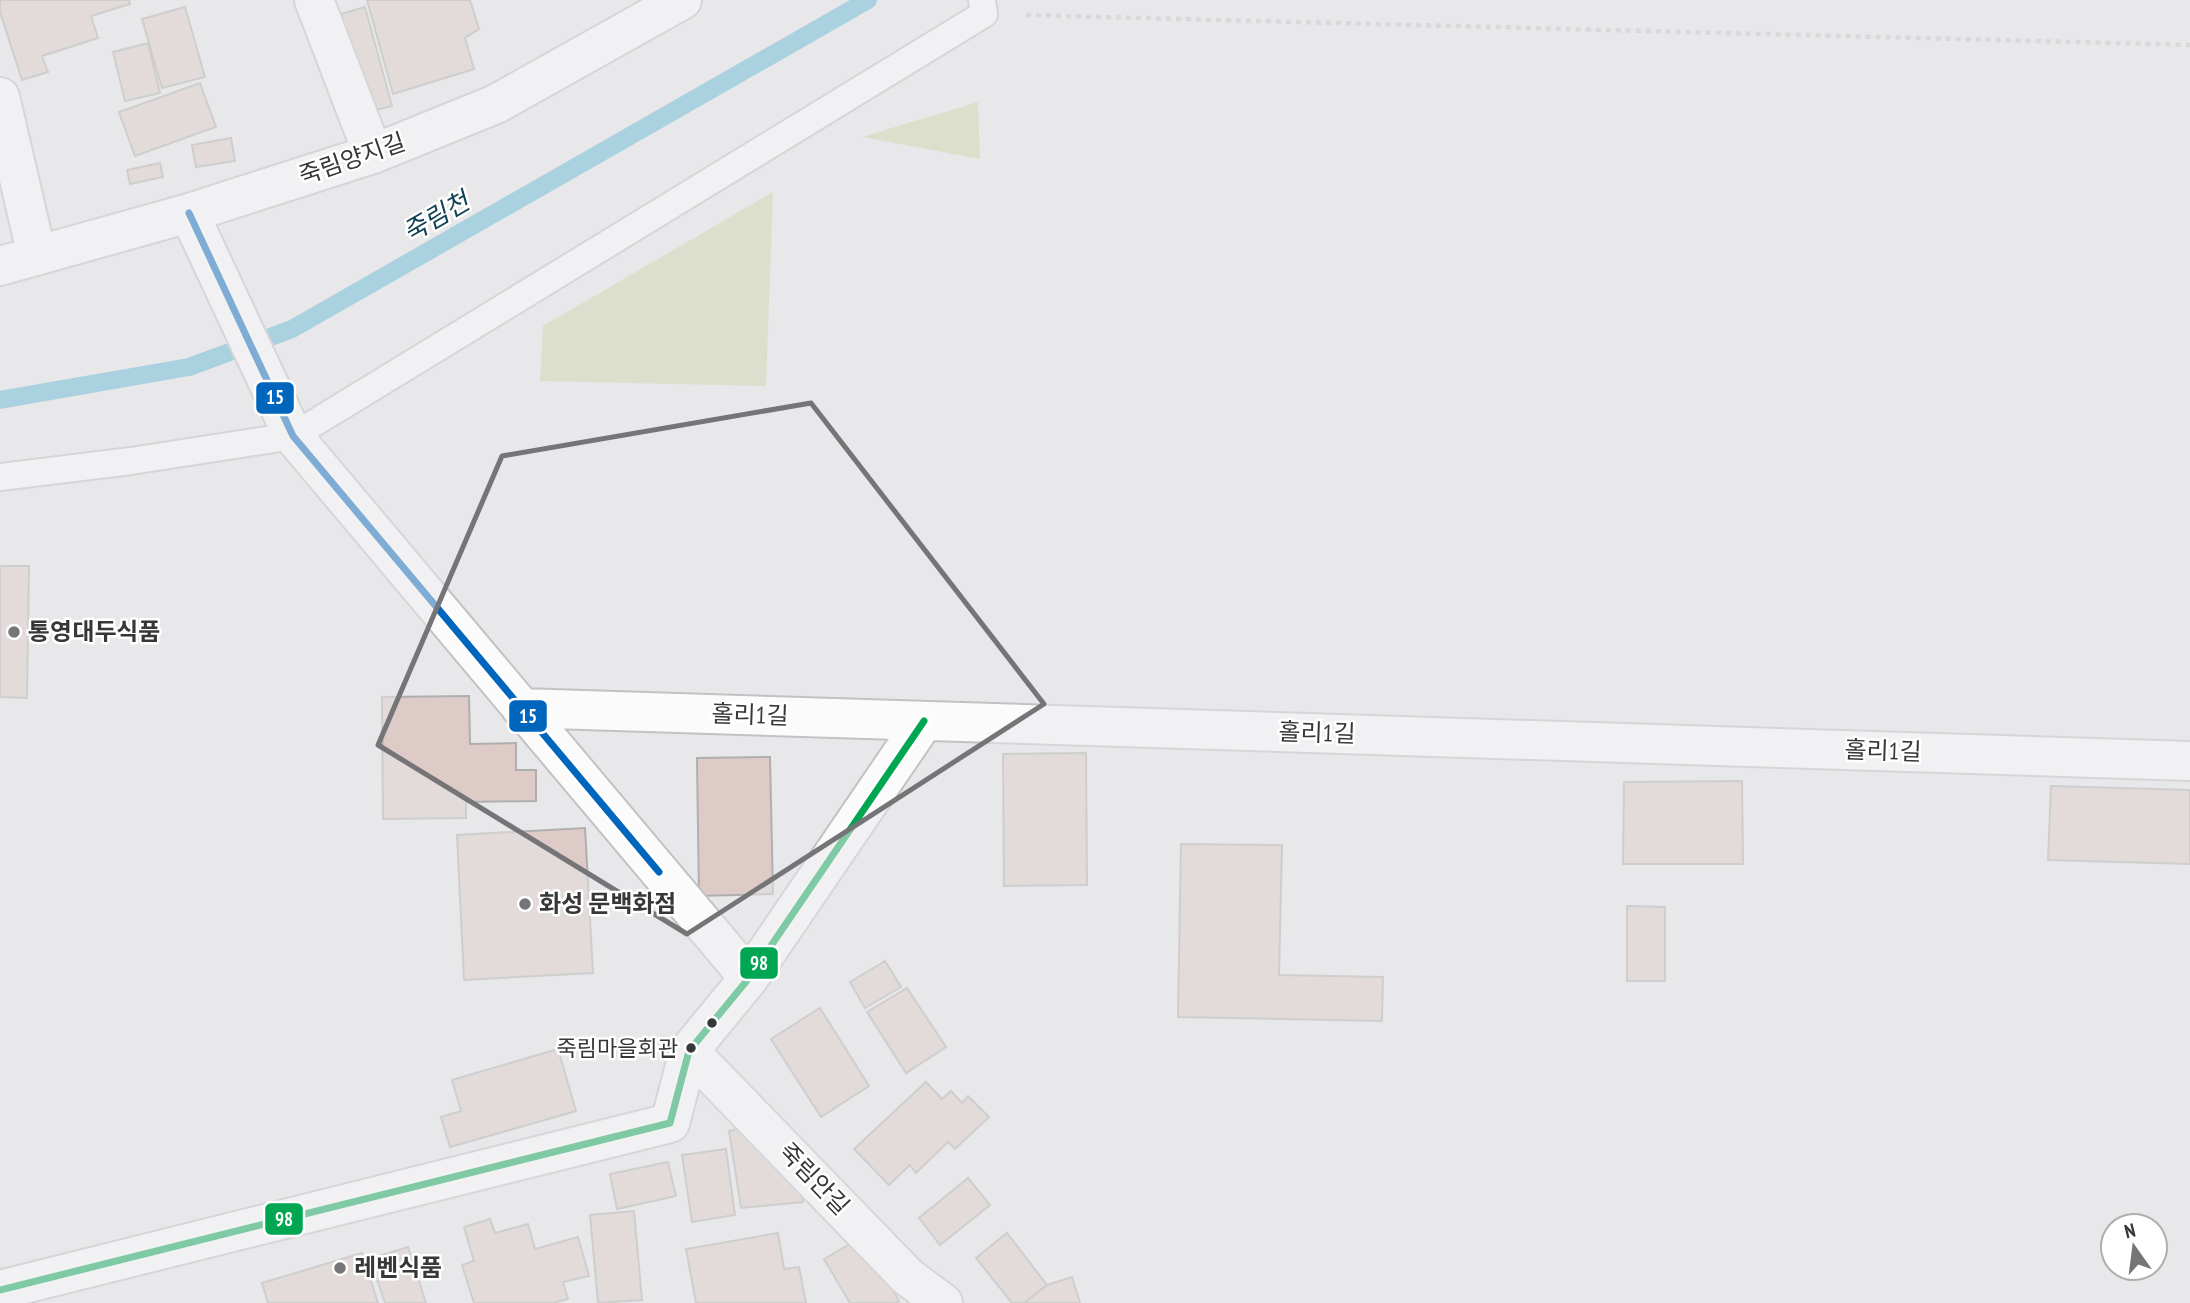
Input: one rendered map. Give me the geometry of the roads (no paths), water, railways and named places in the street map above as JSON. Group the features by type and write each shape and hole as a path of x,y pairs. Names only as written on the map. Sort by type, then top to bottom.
{"street":[{"path":"314,0 373,154"},
{"name":"죽림양지길","path":"0,266 189,213 373,154 496,104 682,0"},
{"path":"0,97 37,256"},
{"path":"189,213 293,436 749,978"},
{"name":"홀리1길","path":"521,708 2190,761"},
{"path":"0,1290 670,1123 689,1051 749,978 924,721"},
{"name":"죽림안길","path":"689,1051 908,1277 936,1301"}],"lane":[{"path":"0,477 131,461 293,436 983,7"}],"waterway":[{"name":"죽림천","path":"0,400 189,367 292,329 868,0"}],"place":[{"name":"통영대두식품","path":"14,632"},
{"name":"화성 문백화점","path":"525,904"},
{"name":"죽림마을회관","path":"691,1048"},
{"name":"레벤식품","path":"340,1268"}]}
